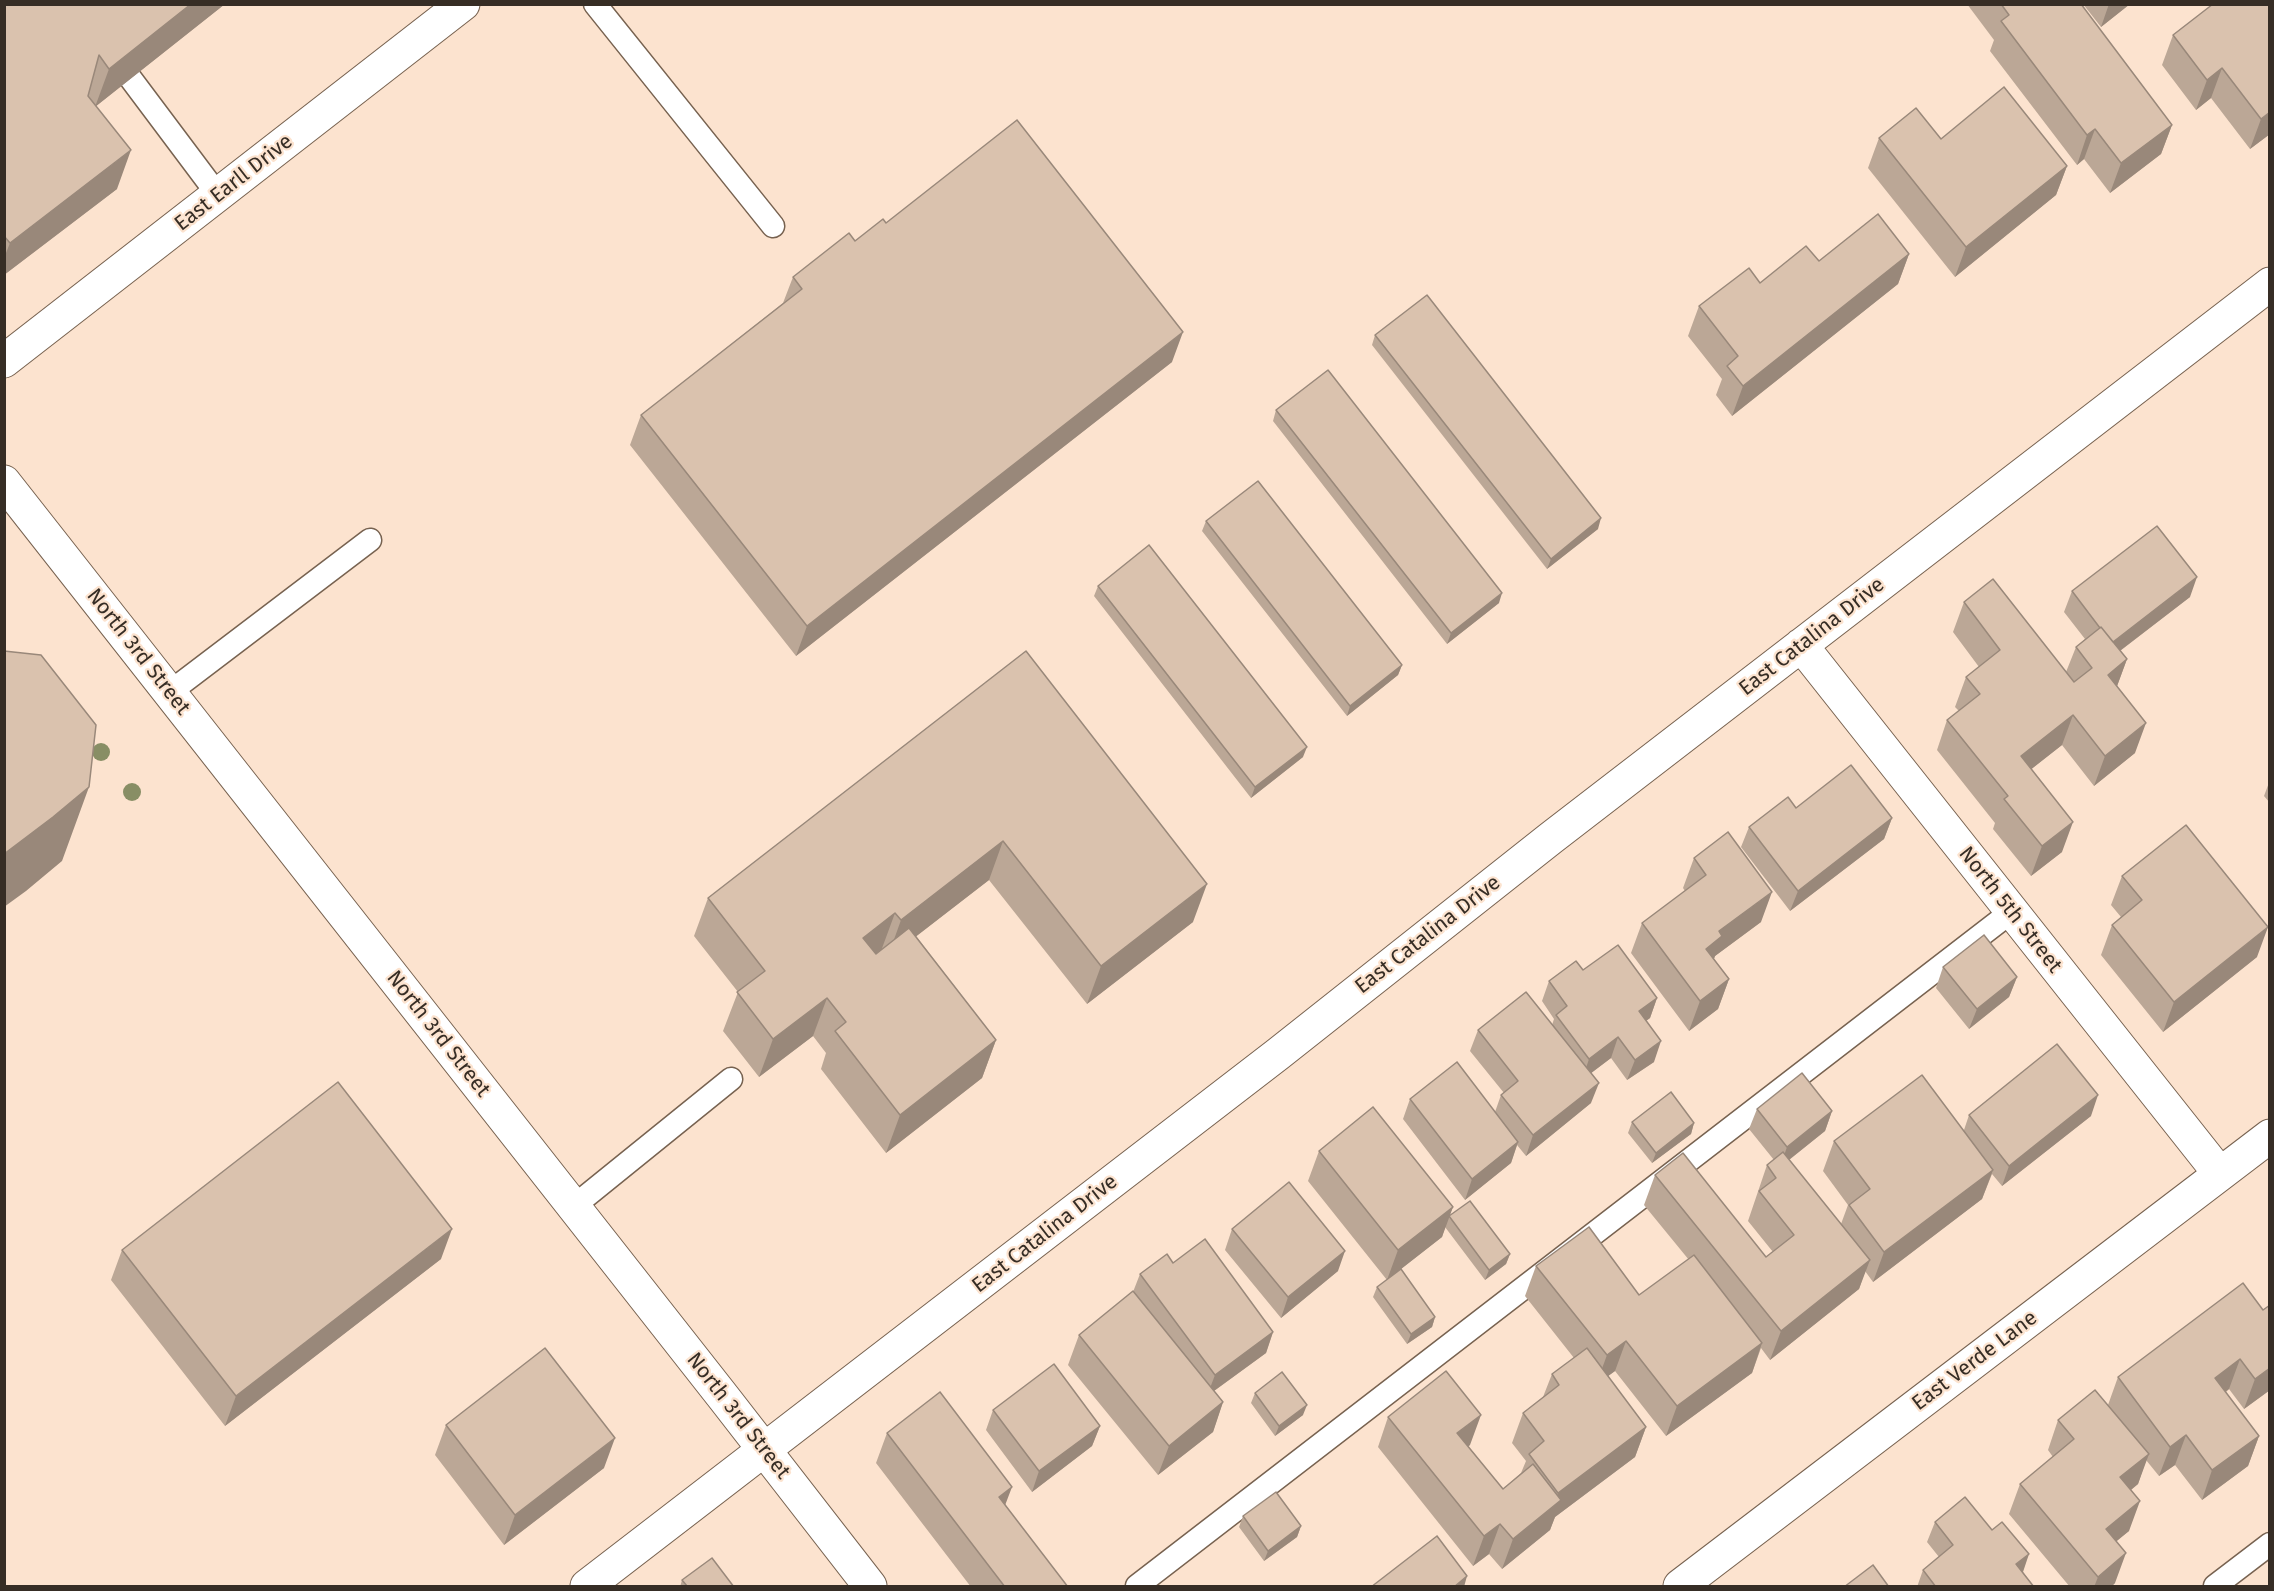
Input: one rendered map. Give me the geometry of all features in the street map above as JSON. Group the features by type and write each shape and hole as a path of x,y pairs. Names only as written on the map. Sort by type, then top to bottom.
{"street":[{"name":"East Earll Drive","path":"4,361 218,195 445,10"},
{"name":"East Catalina Drive","path":"587,1587 1269,1061 1800,645 2270,284"},
{"name":"North 3rd Street","path":"4,482 574,1206 870,1587"},
{"name":"North 5th Street","path":"1800,645 2220,1174"},
{"name":"East Verde Lane","path":"1680,1587 2270,1136"}],"lane":[{"path":"595,4 773,226"},
{"path":"131,80 218,195"},
{"path":"170,692 370,540"},
{"path":"1137,1587 2012,912"},
{"path":"574,1206 731,1079"},
{"path":"2215,1587 2270,1544"}],"building":[{"path":"4,4 191,4 109,69 99,55 88,96 131,150 10,243 4,236"},
{"path":"2001,4 2081,4 2172,125 2121,163 2095,129 2087,135 2001,21 2009,15"},
{"path":"2213,4 2270,4 2270,112 2261,119 2222,68 2207,80 2173,35"},
{"path":"2004,87 2067,166 1966,247 1879,138 1916,108 1941,139"},
{"path":"1017,120 1183,332 807,626 641,415 802,289 793,277 849,233 855,241 883,219 886,223"},
{"path":"1878,214 1909,254 1743,386 1727,366 1738,356 1699,306 1749,268 1760,283 1806,246 1819,261"},
{"path":"1427,295 1601,518 1551,559 1375,335"},
{"path":"1328,370 1502,593 1451,633 1276,410"},
{"path":"1258,481 1402,665 1350,706 1206,521"},
{"path":"2157,526 2197,577 2113,642 2072,591"},
{"path":"1149,545 1307,747 1255,787 1098,586"},
{"path":"1993,579 2074,682 2092,668 2076,647 2101,627 2127,659 2108,675 2146,723 2105,756 2073,715 2021,756 2073,822 2042,846 2004,799 2008,796 1947,720 1980,694 1966,677 2000,650 1964,602"},
{"path":"4,651 41,655 96,725 89,787 4,854"},
{"path":"1026,651 1207,884 1101,966 1003,841 901,920 895,913 863,938 876,954 909,928 996,1040 900,1115 835,1031 846,1022 827,998 773,1039 737,992 765,971 708,898"},
{"path":"1851,765 1892,818 1798,891 1749,827 1788,797 1796,808"},
{"path":"2186,825 2268,927 2174,1002 2112,925 2142,900 2122,876"},
{"path":"1728,832 1772,892 1719,931 1722,936 1706,949 1729,979 1700,1001 1642,923 1706,875 1694,858"},
{"path":"1984,935 2017,977 1977,1009 1943,967"},
{"path":"1618,945 1657,998 1639,1011 1661,1041 1635,1060 1618,1037 1589,1059 1556,1015 1567,1006 1549,981 1576,961 1583,970"},
{"path":"1526,992 1599,1083 1533,1135 1501,1095 1518,1081 1478,1030"},
{"path":"2057,1044 2098,1095 2009,1166 1969,1115"},
{"path":"1457,1062 1518,1142 1472,1179 1410,1099"},
{"path":"1802,1073 1832,1111 1787,1147 1757,1109"},
{"path":"1922,1075 1993,1170 1884,1252 1849,1205 1870,1189 1834,1141"},
{"path":"338,1082 452,1229 236,1396 122,1250"},
{"path":"1671,1092 1694,1123 1656,1153 1632,1122"},
{"path":"1373,1107 1453,1207 1398,1250 1319,1151"},
{"path":"1783,1152 1870,1260 1781,1331 1655,1175 1683,1153 1766,1257 1794,1235 1759,1191 1776,1178 1767,1165"},
{"path":"1289,1182 1345,1251 1288,1297 1232,1229"},
{"path":"1470,1201 1510,1254 1489,1270 1449,1216"},
{"path":"1589,1227 1639,1295 1694,1255 1762,1343 1677,1406 1626,1341 1607,1355 1536,1266"},
{"path":"1205,1239 1273,1332 1215,1375 1140,1274 1167,1254 1173,1263"},
{"path":"1401,1269 1435,1317 1411,1334 1377,1287"},
{"path":"2243,1283 2263,1310 2270,1305 2270,1368 2255,1379 2240,1359 2215,1378 2259,1436 2212,1470 2186,1435 2170,1447 2118,1377"},
{"path":"1133,1291 1223,1402 1169,1446 1079,1335"},
{"path":"545,1348 615,1438 515,1515 446,1425"},
{"path":"1587,1348 1646,1427 1558,1493 1529,1454 1544,1441 1523,1413 1559,1385 1552,1374"},
{"path":"1054,1364 1100,1426 1039,1471 993,1410"},
{"path":"1446,1371 1481,1415 1457,1433 1503,1489 1533,1464 1561,1500 1513,1539 1500,1524 1484,1536 1388,1417"},
{"path":"1282,1372 1307,1405 1279,1426 1255,1393"},
{"path":"2095,1390 2149,1454 2120,1477 2140,1501 2106,1529 2126,1553 2098,1577 2020,1484 2074,1439 2058,1420"},
{"path":"940,1392 1012,1487 999,1497 1068,1587 1005,1587 887,1433"},
{"path":"1276,1492 1301,1526 1268,1551 1243,1516"},
{"path":"1965,1497 1992,1530 2002,1522 2029,1554 2016,1564 2034,1587 1936,1587 1923,1570 1953,1545 1935,1522"},
{"path":"1437,1536 1467,1576 1454,1587 1371,1587"},
{"path":"712,1558 734,1587 686,1587 682,1580"},
{"path":"1873,1565 1889,1587 1844,1587"}]}
